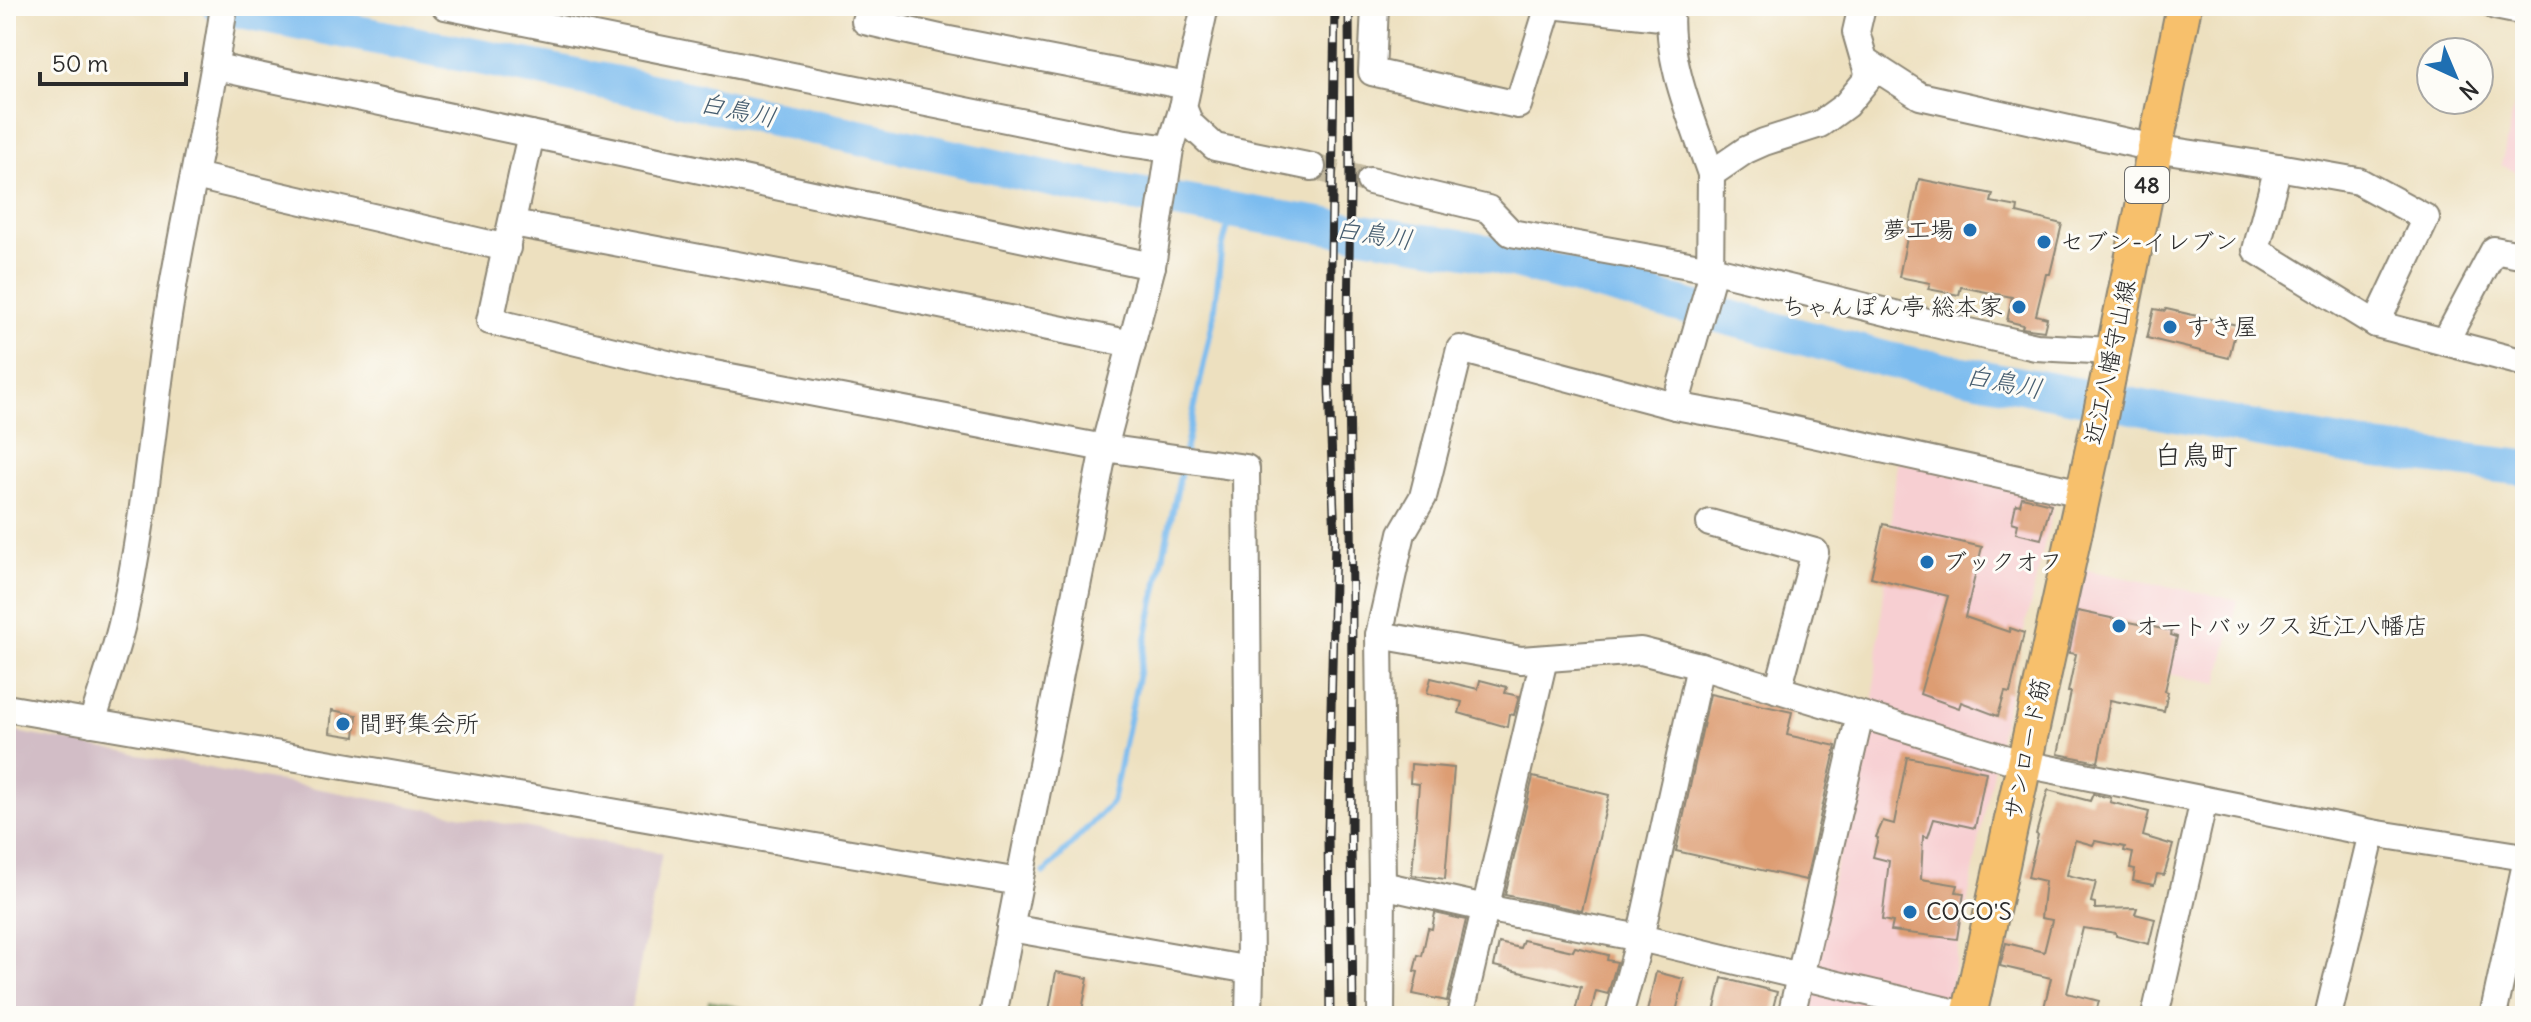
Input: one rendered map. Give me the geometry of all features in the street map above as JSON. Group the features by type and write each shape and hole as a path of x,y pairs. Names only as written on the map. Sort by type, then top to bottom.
{"main road":[{"name":"近江八幡守山線","path":"2083,488 2184,6"},
{"name":"サンロード筋","path":"1969,1016 2083,488"}],"street":[{"path":"92,723 121,626 134,565 166,327 216,67 224,6"},
{"path":"445,6 1045,127 1170,149"},
{"path":"993,1016 1104,448 1152,266 1170,149 1205,6"},
{"path":"1375,6 1372,72 1518,105 1549,6"},
{"path":"1560,6 1671,12 1679,83 1711,174 1710,275 1675,406"},
{"path":"1711,174 1746,150 1820,124 1846,105 1869,77 1859,19 1838,6"},
{"path":"2495,6 2525,12"},
{"path":"865,21 1185,96"},
{"path":"1864,60 1920,96 2154,148 2358,181 2426,218 2376,324"},
{"path":"216,67 1152,266"},
{"path":"1185,96 1190,124 1215,147 1312,167"},
{"path":"531,134 490,321 688,369 1104,448 1246,468 1249,1016"},
{"path":"2278,167 2256,250 2376,324 2525,363"},
{"path":"195,176 510,236 822,281 1132,344"},
{"path":"1370,181 1488,209 1511,233 2036,347 2111,357"},
{"path":"2445,342 2494,250 2525,256"},
{"path":"1381,1016 1379,635 1402,533 1423,497 1460,349 1675,406 2083,488"},
{"path":"1710,523 1815,552 1778,690"},
{"path":"1379,635 1521,660 1641,651 2024,764 2372,833 2525,857"},
{"path":"1460,1016 1544,659"},
{"path":"1619,1016 1640,938 1700,666"},
{"path":"6,708 1019,882"},
{"path":"1791,1016 1860,715"},
{"path":"2155,1016 2204,800"},
{"path":"2328,1016 2372,833"},
{"path":"2493,1016 2525,868"},
{"path":"1382,885 1640,938 1969,1016"},
{"path":"1010,928 1250,970"}],"shaded area":[{"path":"2525,57 2525,176 2501,165"},
{"path":"1897,461 2055,499 2001,730 1945,1016 1801,1016 1872,709"},
{"path":"2081,569 2238,600 2218,684 2058,651"},
{"path":"6,730 662,853 630,1016 6,1016"}],"green space":[{"path":"709,1001 782,1016 706,1016"}],"building":[{"path":"1919,179 1993,194 1991,202 2018,207 2017,213 2062,224 2036,315 2047,318 2044,331 2022,328 2023,325 2007,321 2012,297 1961,287 1959,295 1928,289 1930,283 1899,277"},
{"path":"2154,309 2237,325 2229,358 2147,338"},
{"path":"2022,497 2051,504 2041,539 2016,533 2018,524 2012,522 2016,504 2020,505"},
{"path":"1883,524 1982,547 1965,617 2009,632 2010,628 2024,633 2010,693 2005,692 1998,716 1961,702 1959,708 1920,694 1948,596 1871,577"},
{"path":"2078,611 2172,631 2171,635 2177,637 2165,691 2168,692 2164,711 2110,700 2098,762 2058,754 2071,692 2068,692 2076,654 2069,653"},
{"path":"1431,678 1478,689 1480,680 1507,687 1505,693 1519,696 1514,715 1509,714 1507,727 1459,713 1462,702 1427,693"},
{"path":"1710,694 1792,712 1787,735 1836,746 1806,880 1676,851"},
{"name":"間野集会所","path":"332,710 357,715 355,737 330,733"},
{"path":"1907,757 1986,772 1975,828 1934,819 1928,837 1923,836 1921,879 1958,885 1956,892 1964,893 1957,939 1891,931 1893,922 1882,920 1889,861 1873,857 1876,837 1883,821 1894,824"},
{"path":"1411,764 1454,768 1445,879 1412,875 1419,784 1410,783"},
{"path":"1533,777 1609,795 1582,911 1505,895"},
{"path":"2048,790 2090,801 2093,794 2111,798 2110,802 2149,812 2143,836 2173,845 2164,875 2157,874 2154,885 2133,881 2135,869 2130,868 2133,853 2124,851 2125,847 2095,841 2093,845 2075,840 2067,875 2096,882 2091,902 2095,903 2095,909 2137,908 2135,914 2155,919 2149,944 2116,936 2116,933 2083,928 2067,993 2099,1001 2095,1016 2042,1016 2051,978 2000,966 2006,943 2044,952 2052,920 2041,918 2045,881 2028,877"},
{"path":"1435,913 1466,920 1447,1001 1413,994 1418,955 1422,956"},
{"path":"1523,940 1573,951 1575,947 1608,955 1607,960 1617,962 1608,994 1596,991 1590,1016 1574,1016 1581,987 1494,966 1499,943 1520,948"},
{"path":"1056,972 1088,978 1081,1016 1048,1016"},
{"path":"1656,972 1684,979 1675,1016 1646,1016"},
{"path":"1722,978 1777,992 1771,1016 1713,1016"}],"waterway":[{"name":"白鳥川","path":"220,6 622,85 1078,185 1478,251 1888,360 2351,447 2525,468"},
{"path":"1185,452 1214,316 1221,252 1232,210"},
{"path":"1044,873 1112,802 1182,467"}],"tunnel":[{"path":"1312,167 1370,181"}],"railway":[{"path":"1330,1016 1328,837 1335,539 1329,387 1335,6"},
{"path":"1349,6 1353,1016"}],"place":[{"name":"夢工場","path":"1970,230"},
{"name":"セブン-イレブン","path":"2044,242"},
{"name":"ちゃんぽん亭 総本家","path":"2019,307"},
{"name":"すき屋","path":"2170,327"},
{"name":"ブックオフ","path":"1927,562"},
{"name":"オートバックス 近江八幡店","path":"2119,626"},
{"name":"間野集会所","path":"343,724"},
{"name":"COCO'S","path":"1910,912"}],"district":[{"name":"白鳥町","path":"2196,455"}]}
